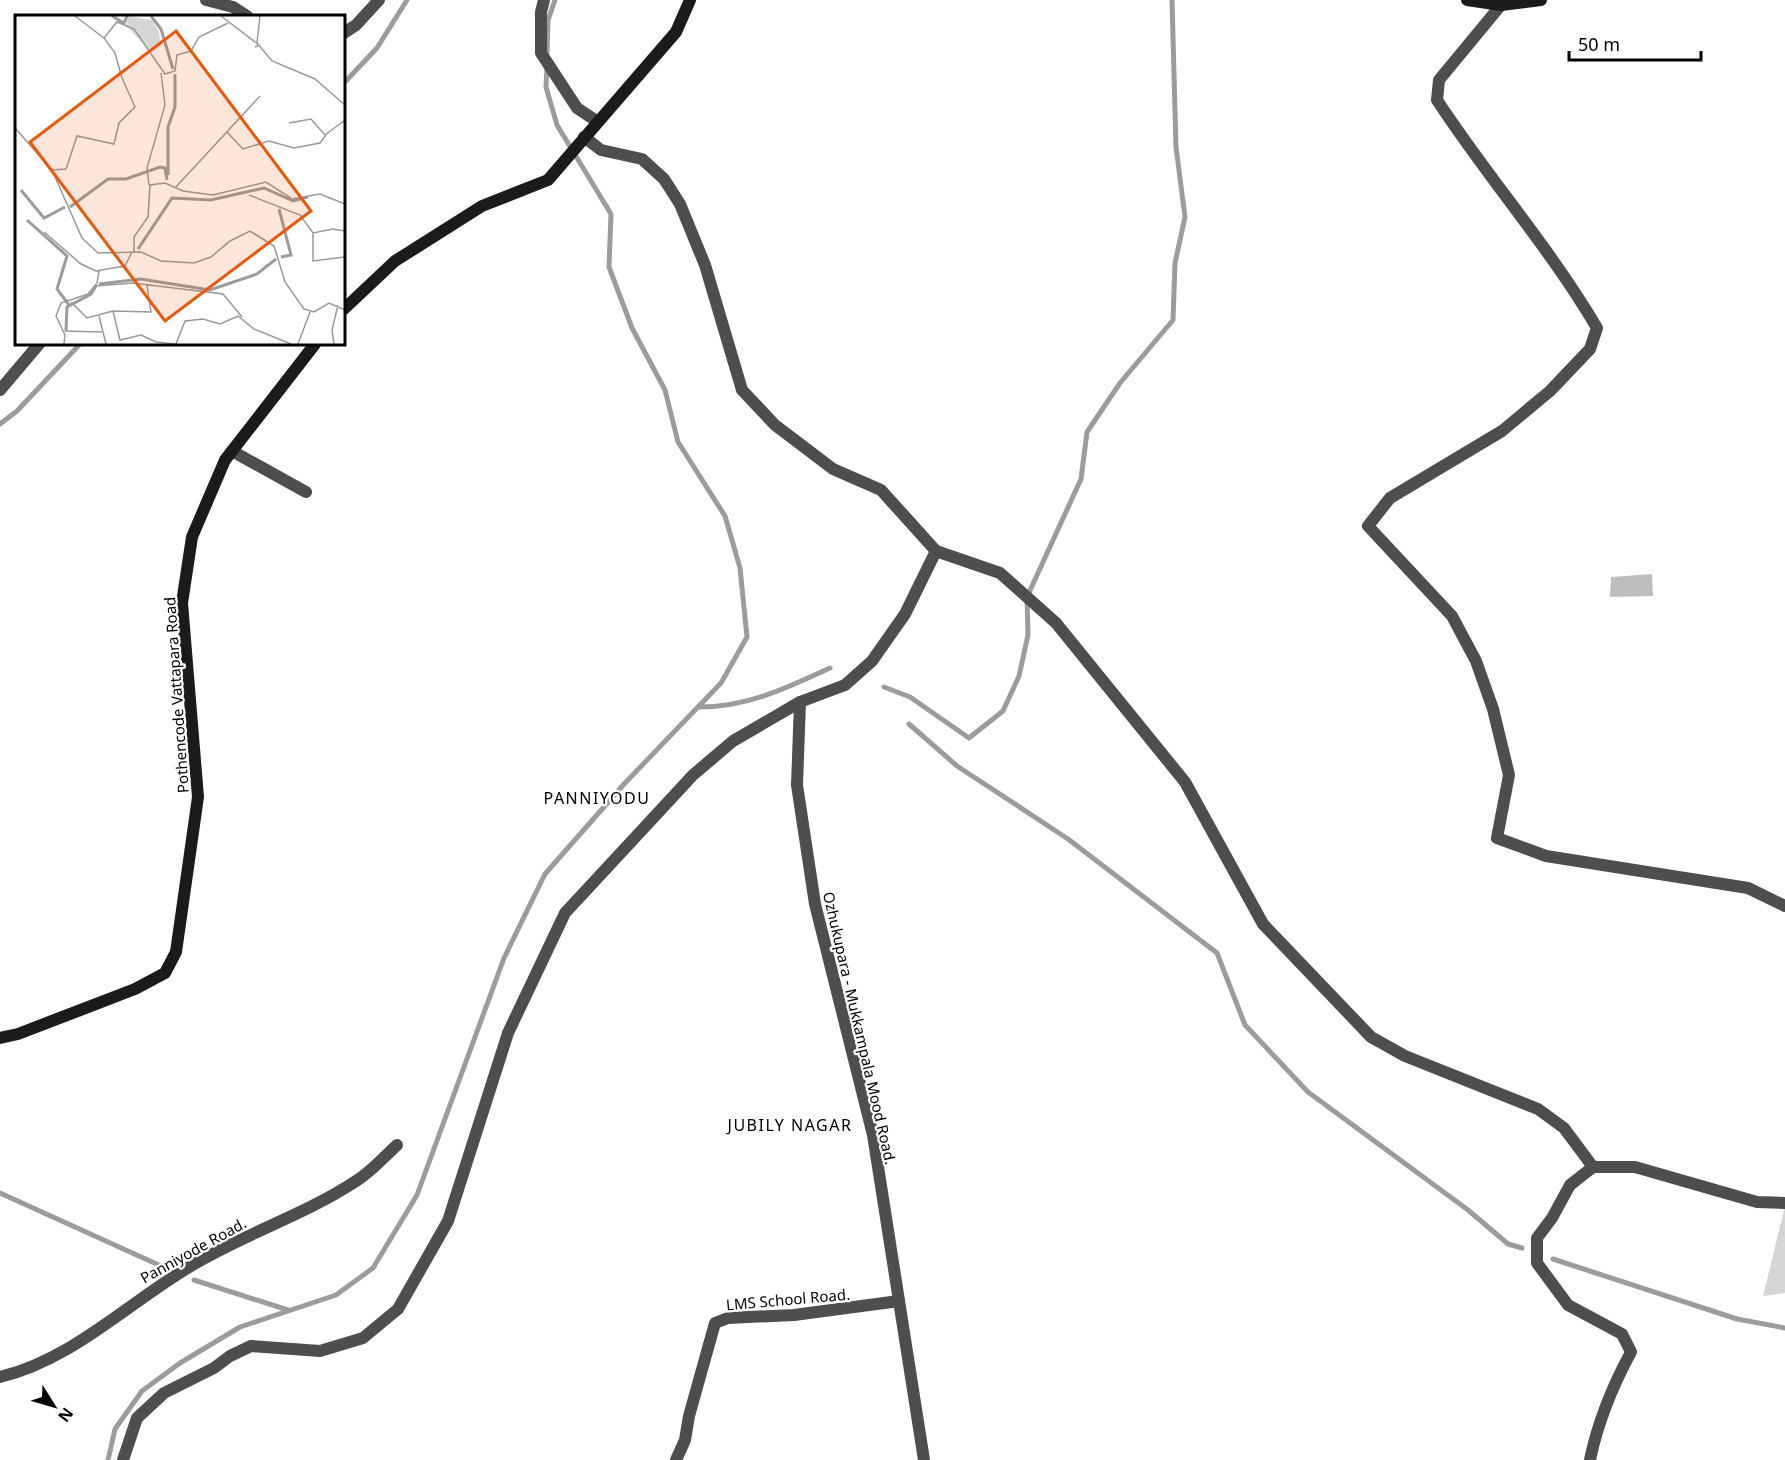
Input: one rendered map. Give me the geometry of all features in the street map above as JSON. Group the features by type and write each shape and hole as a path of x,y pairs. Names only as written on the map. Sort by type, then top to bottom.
{"main road":[{"path":"345,308 395,261 482,206 548,180 676,32 690,0"},
{"path":"1467,0 1501,5 1541,0"},
{"name":"Pothencode Vattapara Road","path":"0,1038 18,1034 135,989 165,973 176,952 198,797 182,603 192,537 232,451 314,345"}],"street":[{"path":"206,0 233,7 245,15"},
{"path":"345,32 356,25 379,0"},
{"path":"544,0 541,12 541,53 577,108 598,122"},
{"path":"1501,5 1439,80 1437,100 1472,153 1511,201 1574,288 1597,328 1590,349 1550,391 1502,431 1390,498 1368,526 1452,616 1476,661 1492,709 1509,775 1497,838 1546,856 1748,888 1785,906"},
{"path":"581,141 601,150 642,159 664,179 680,204 705,265 742,390 775,425 833,469 881,490 936,551 1000,573 1056,623 1185,782 1263,924 1330,996 1371,1037 1405,1056 1538,1109 1564,1128 1593,1167"},
{"path":"0,390 38,345"},
{"path":"232,451 306,492"},
{"path":"123,1460 137,1418 164,1393 214,1368 230,1356 251,1346 320,1351 363,1338 398,1309 448,1221 508,1033 565,913 693,775 733,741 800,702 844,685 872,661 905,614 936,551"},
{"name":"Ozhukupara - Mukkampala Mood Road.","path":"800,702 797,785 814,904 873,1135 924,1460"},
{"name":"Panniyode Road.","path":"0,1377 25,1371 63,1352 190,1266 241,1238 303,1212 357,1181 397,1145"},
{"path":"1590,1460 1596,1430 1610,1392 1631,1352 1622,1334 1568,1305 1552,1286 1538,1263 1537,1238 1552,1218 1570,1185 1593,1167 1635,1167 1757,1202 1785,1203"},
{"name":"LMS School Road.","path":"676,1460 685,1440 689,1416 715,1323 728,1318 794,1315 899,1301"}],"shaded area":[{"path":"1785,1206 1785,1293 1763,1296"}],"building":[{"path":"1652,574 1653,596 1610,597 1611,577"}],"waterway":[{"path":"345,82 377,48 407,0"},
{"path":"547,53 548,20 555,0"},
{"path":"884,687 910,697 969,738 1003,711 1019,676 1028,635 1027,597 1081,479 1087,432 1120,383 1173,320 1175,263 1185,217 1176,147 1172,0"},
{"path":"108,1460 115,1429 142,1391 180,1363 240,1327 336,1295 373,1268 417,1195 504,958 545,874 625,783 721,683 747,637 740,568 725,516 678,442 665,390 632,328 609,267 611,214 557,125 546,87 547,65"},
{"path":"0,424 17,411 79,345"},
{"path":"699,707 750,700 830,668"},
{"path":"909,724 957,766 1068,839 1217,953 1245,1025 1308,1092 1468,1210 1508,1244 1522,1248"},
{"path":"0,1193 161,1266"},
{"path":"1553,1259 1737,1319 1785,1328"},
{"path":"194,1280 288,1310"}],"district":[{"name":"PANNIYODU","path":"597,798"},
{"name":"JUBILY NAGAR","path":"790,1125"}]}
